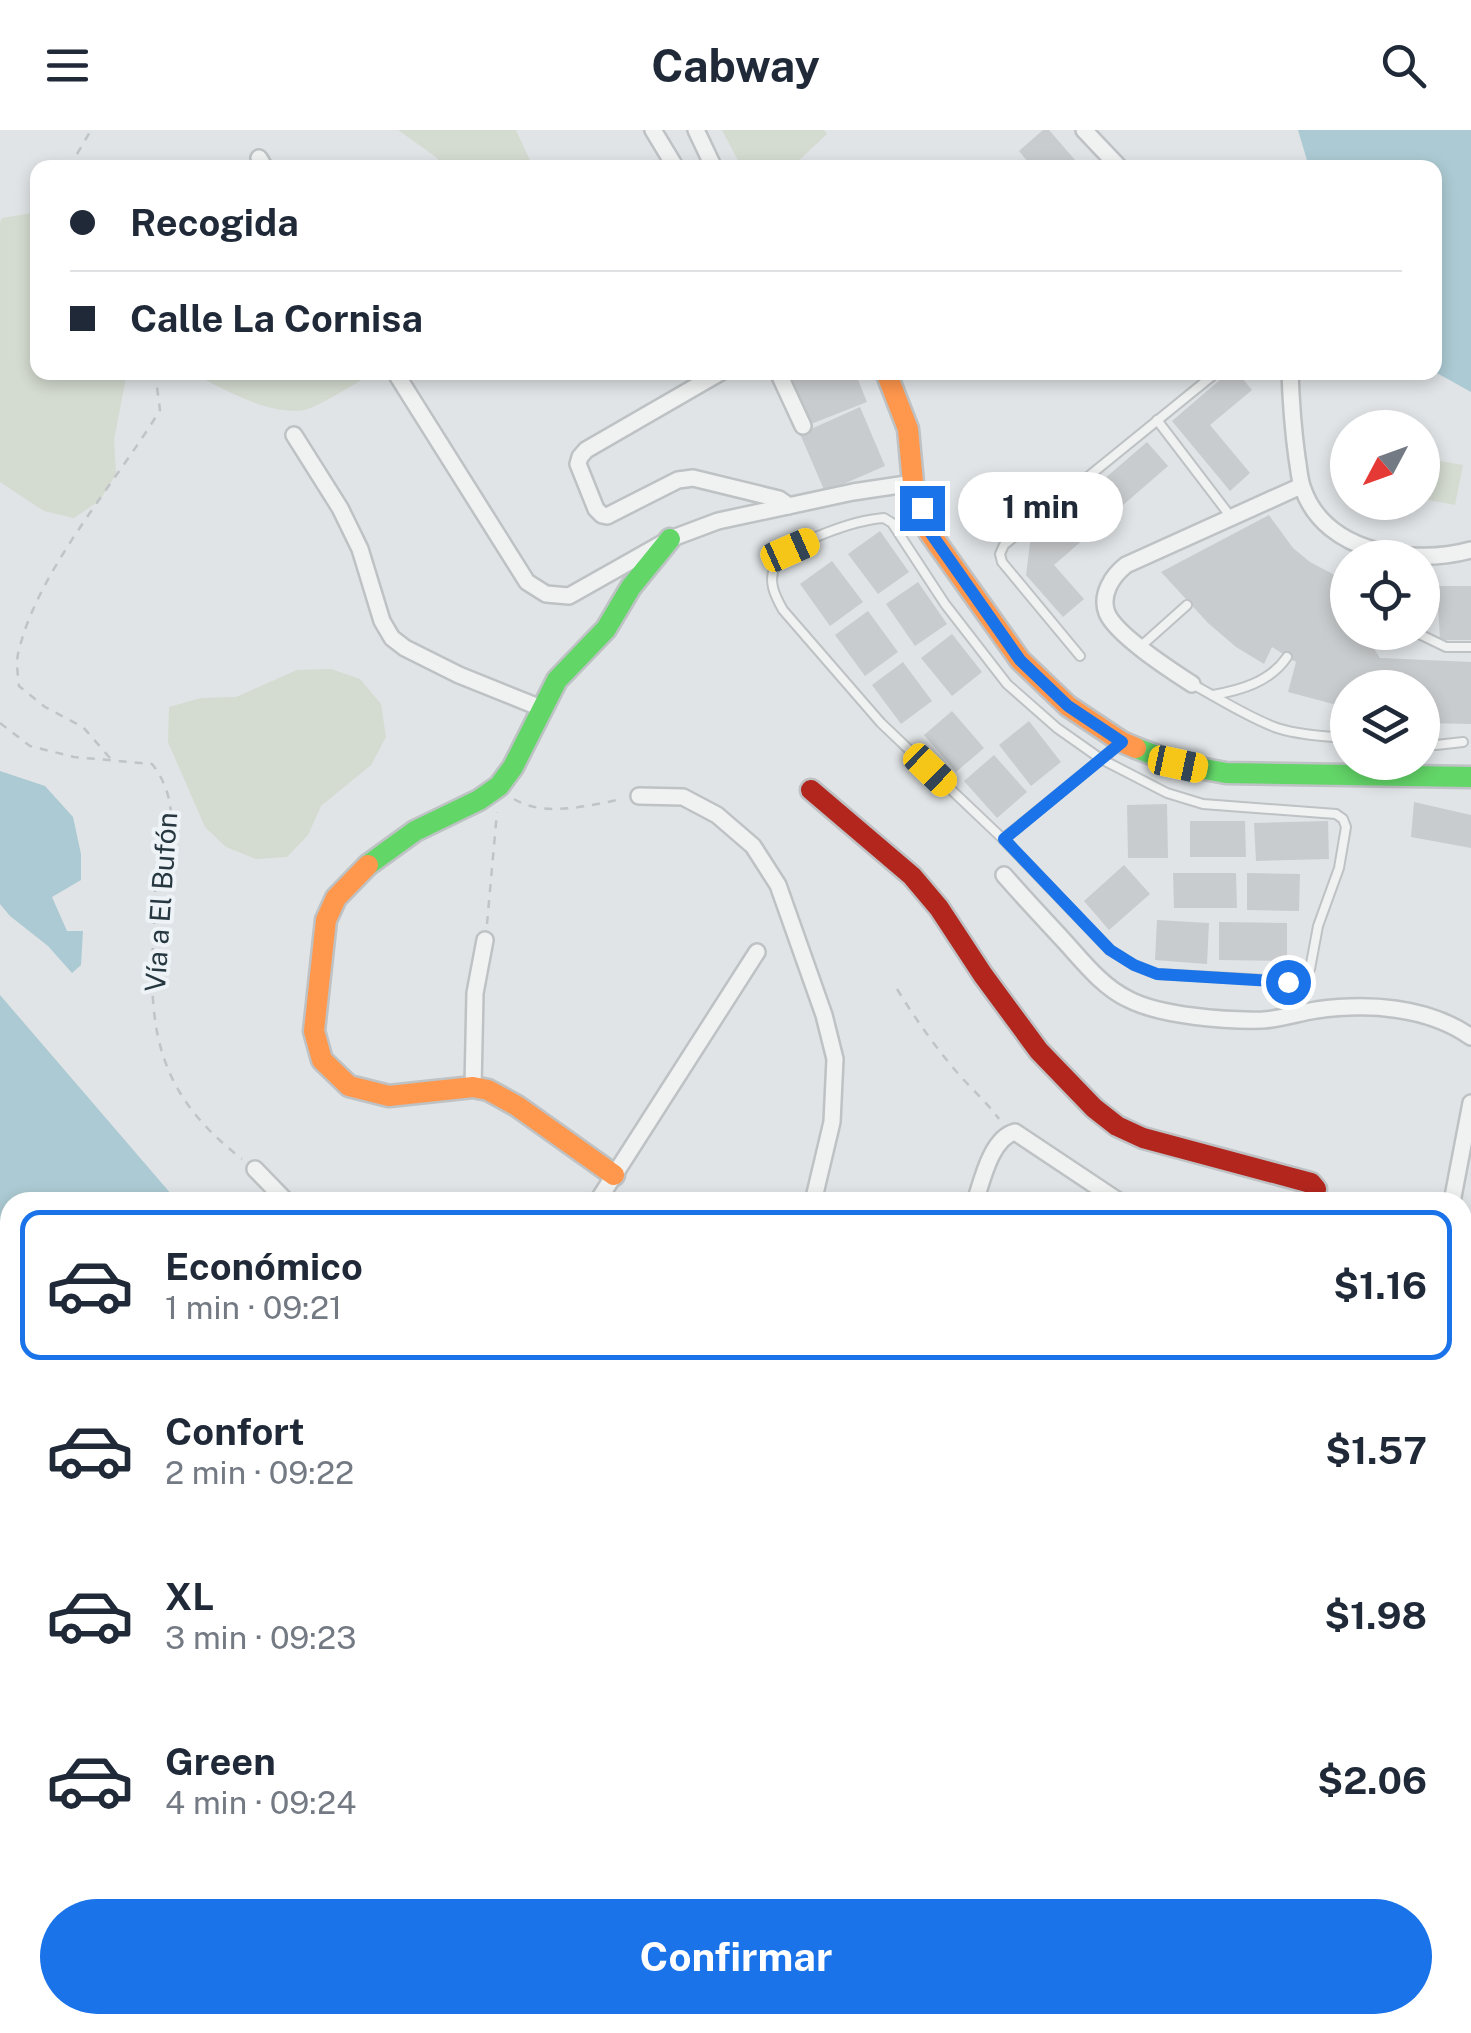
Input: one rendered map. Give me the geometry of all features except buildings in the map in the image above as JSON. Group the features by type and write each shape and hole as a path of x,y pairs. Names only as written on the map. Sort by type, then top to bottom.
{"street":[{"path":"653,130 671,160"},
{"path":"696,130 710,160"},
{"path":"1084,130 1112,160"},
{"path":"400,380 527,582 546,594 569,596 670,540 718,521 914,483"},
{"path":"706,380 580,457 578,464 596,509 607,516 678,480 693,478 779,499 790,506"},
{"path":"782,380 803,426"},
{"path":"889,380 908,429 914,483 930,532 1020,660 1068,706 1122,742 1178,764 1226,773 1471,777"},
{"path":"1290,380 1301,486 1310,504 1346,540"},
{"path":"294,435 340,508 360,549 382,622 392,638 459,674 541,708"},
{"path":"1192,684 1113,622 1106,612 1105,598 1111,580 1126,565 1301,486"},
{"path":"614,1175 488,1090 473,1087 389,1096 349,1086 322,1060 314,1032 326,920 336,898 371,861 394,844 499,786 513,767 557,680 606,630 631,587 670,540"},
{"path":"1440,556 1471,550"},
{"path":"811,790 912,876 939,908 1039,1051 1094,1108 1117,1126 1144,1138 1311,1183 1315,1192"},
{"path":"639,796 683,798 717,815 753,846 778,885 824,1015 835,1059 832,1122 815,1192"},
{"path":"1004,875 1101,980 1128,999 1158,1010 1266,1020 1318,1010 1384,1008 1426,1016 1471,1037"},
{"path":"473,1087 475,993 485,940"},
{"path":"604,1192 758,952"},
{"path":"1454,1192 1471,1103"},
{"path":"978,1192 991,1158 1008,1133 1015,1132 1105,1192"},
{"path":"255,1169 277,1192"}],"lane":[{"path":"1080,656 1002,562 1000,554 1004,546 1206,380"},
{"path":"1157,420 1231,517"},
{"path":"884,518 1007,684 1057,728 1101,759 1167,792 1203,804 1336,814 1343,819 1346,826 1339,868 1318,926 1310,969 1302,977 1288,982 1157,974 1110,950 1004,839 881,723 783,610 772,591 774,568 790,550 826,534 884,518"},
{"path":"1140,647 1187,605"},
{"path":"1440,643 1471,647"},
{"path":"1212,695 1243,689 1273,672 1287,656"},
{"path":"1192,684 1278,728 1330,737"},
{"path":"1004,839 1122,742"},
{"path":"1440,745 1463,742"}],"path":[{"path":"74,160 91,130"},
{"path":"111,759 82,728 18,686 18,657 32,612 56,568 160,410 155,380"},
{"name":"Vía a El Bufón","path":"0,722 30,746 74,757 152,764 162,777 170,803 171,827 158,866 151,977 161,1052 175,1087 194,1116 255,1169"},
{"path":"499,786 517,803 539,808 581,807 639,796"},
{"path":"485,940 499,786"},
{"path":"897,989 946,1058 987,1102 1008,1133"}],"shaded area":[{"path":"398,130 516,130 530,160 438,160"},
{"path":"722,130 824,130 827,134 799,160 738,160"},
{"path":"30,213 30,380 125,380 114,440 116,474 100,500 74,518 44,511 0,482 2,218"},
{"path":"207,380 362,380 304,410 276,409"},
{"path":"1440,461 1463,465 1455,505 1440,502"},
{"path":"331,669 360,679 381,704 386,737 371,765 321,806 308,835 287,857 256,859 226,847 205,827 168,742 169,707 201,698 236,697 297,670"}],"water":[{"path":"1298,130 1471,130 1471,392 1442,376 1442,160 1307,160"},
{"path":"0,771 45,786 73,817 81,854 81,880 52,897 67,931 83,931 81,965 72,973 0,904"},
{"path":"0,995 169,1192 0,1192"}],"traffic: fast":[{"path":"368,865 415,831 499,786 513,767 557,680 606,629 631,587 670,539"},
{"path":"1136,748 1178,764 1226,773 1471,777"}],"traffic: slow":[{"path":"889,380 908,429 913,483 929,532 1020,660 1068,706 1136,748"},
{"path":"368,865 336,898 326,920 314,1031 322,1060 349,1086 389,1096 473,1087 488,1090 614,1175"}],"traffic: jam":[{"path":"811,790 912,876 939,908 1039,1051 1094,1108 1117,1126 1143,1138 1311,1183 1315,1192"}],"route":[{"path":"922,508 930,532 1020,660 1068,706 1122,742 1004,839 1110,950 1134,965 1157,974 1288,982"}]}
